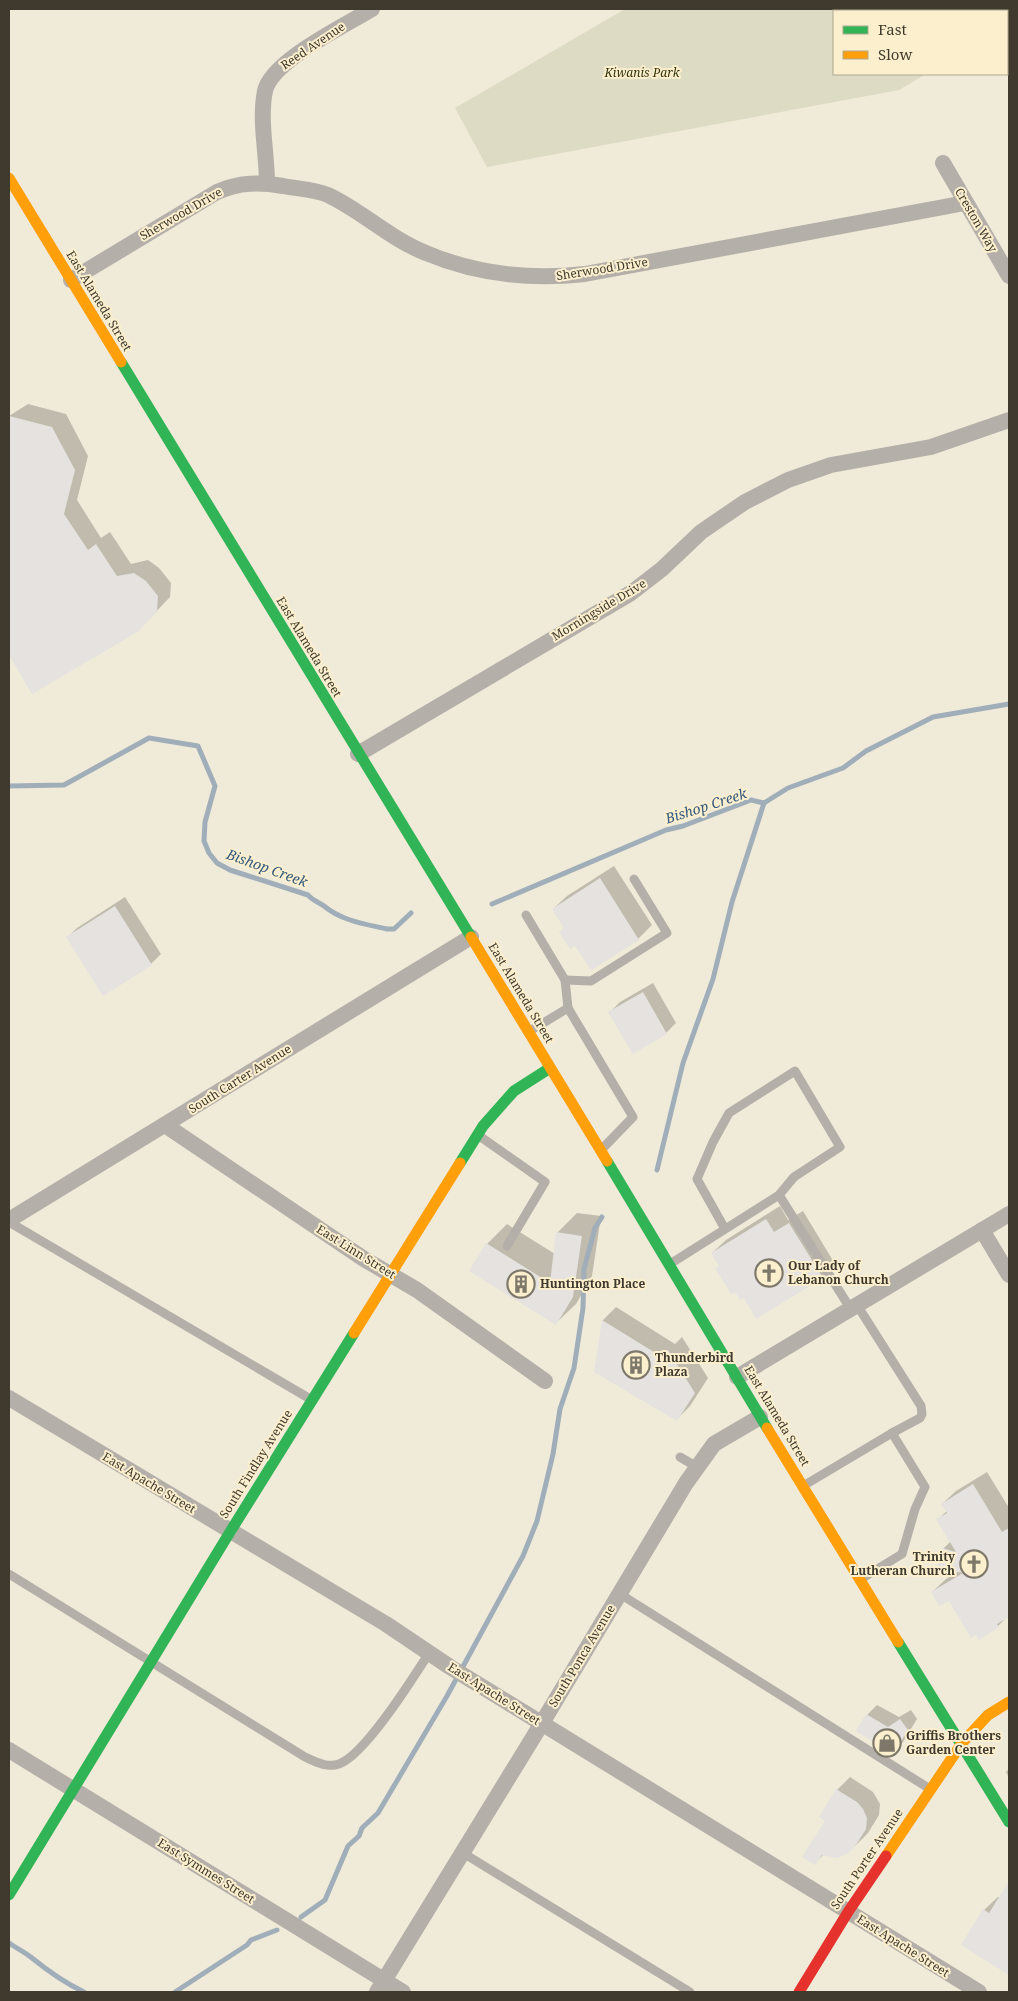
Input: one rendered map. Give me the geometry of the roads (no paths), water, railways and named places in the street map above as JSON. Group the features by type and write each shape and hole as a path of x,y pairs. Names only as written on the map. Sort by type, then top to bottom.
{"main road":[{"name":"East Alameda Street","path":"9,178 760,1416 1009,1822"},
{"name":"South Findlay Avenue","path":"9,1895 230,1532 478,1135 514,1091 550,1068"},
{"name":"South Porter Avenue","path":"798,1992 848,1912 962,1743 988,1715 1009,1702"}],"street":[{"name":"Reed Avenue","path":"267,183 267,157 263,116 265,90 269,80 276,71 299,53 372,9"},
{"name":"Creston Way","path":"943,163 1009,276"},
{"name":"Sherwood Drive","path":"71,280 217,192 241,184 267,183 320,192 417,249 464,267 506,275 534,277 586,274 965,203"},
{"name":"Morningside Drive","path":"358,754 632,593 662,569 700,532 769,488 831,465 932,447 1009,420"},
{"name":"South Carter Avenue","path":"9,1221 471,937"},
{"name":"East Linn Street","path":"164,1125 364,1259 417,1290 546,1381"},
{"path":"737,1377 1009,1214"},
{"path":"982,1230 1009,1275"},
{"name":"East Apache Street","path":"9,1398 386,1624 450,1667 979,1992"},
{"name":"South Ponca Avenue","path":"381,1986 697,1467 714,1444 760,1416"},
{"name":"East Symmes Street","path":"9,1750 381,1986 403,1992"}],"lane":[{"path":"565,980 592,980 667,933 634,879"},
{"path":"526,915 565,980 568,1008 633,1117 600,1151"},
{"path":"528,1033 568,1008"},
{"path":"669,1264 779,1195 794,1177 840,1147 795,1070 730,1113 696,1179 724,1229"},
{"path":"478,1135 545,1182 507,1246"},
{"path":"779,1195 921,1406 922,1414 920,1418 803,1486"},
{"path":"9,1221 313,1400"},
{"path":"861,1579 902,1554 915,1509 924,1487 892,1433"},
{"path":"680,1457 697,1467"},
{"path":"9,1574 305,1757 319,1763 339,1764 359,1751 412,1679 428,1652"},
{"path":"620,1594 930,1790"},
{"path":"463,1853 690,1992"}],"waterway":[{"name":"Bishop Creek","path":"764,803 788,788 843,768 866,751 933,717 1009,704"},
{"name":"Bishop Creek","path":"9,786 64,785 149,738 198,746 215,786 205,822 204,841 209,853 217,863 230,870 308,895 346,919 394,929 411,913"},
{"name":"Bishop Creek","path":"492,904 666,830 683,826 751,800 764,803"},
{"path":"657,1170 683,1063 713,979 732,902 764,803"},
{"path":"301,1917 325,1900 348,1846 359,1836 362,1828 378,1813 447,1696 523,1556 537,1521 553,1454 560,1409 574,1368 583,1308 584,1269 595,1228 602,1217"},
{"path":"175,1992 247,1945 251,1940 277,1930"},
{"path":"9,1943 70,1985 84,1992"}],"place":[{"name":"Our Lady of Lebanon Church","path":"769,1273"},
{"name":"Huntington Place","path":"521,1284"},
{"name":"Thunderbird Plaza","path":"636,1365"},
{"name":"Trinity Lutheran Church","path":"974,1564"},
{"name":"Griffis Brothers Garden Center","path":"887,1743"}],"park label":[{"name":"Kiwanis Park","path":"642,73"}]}
